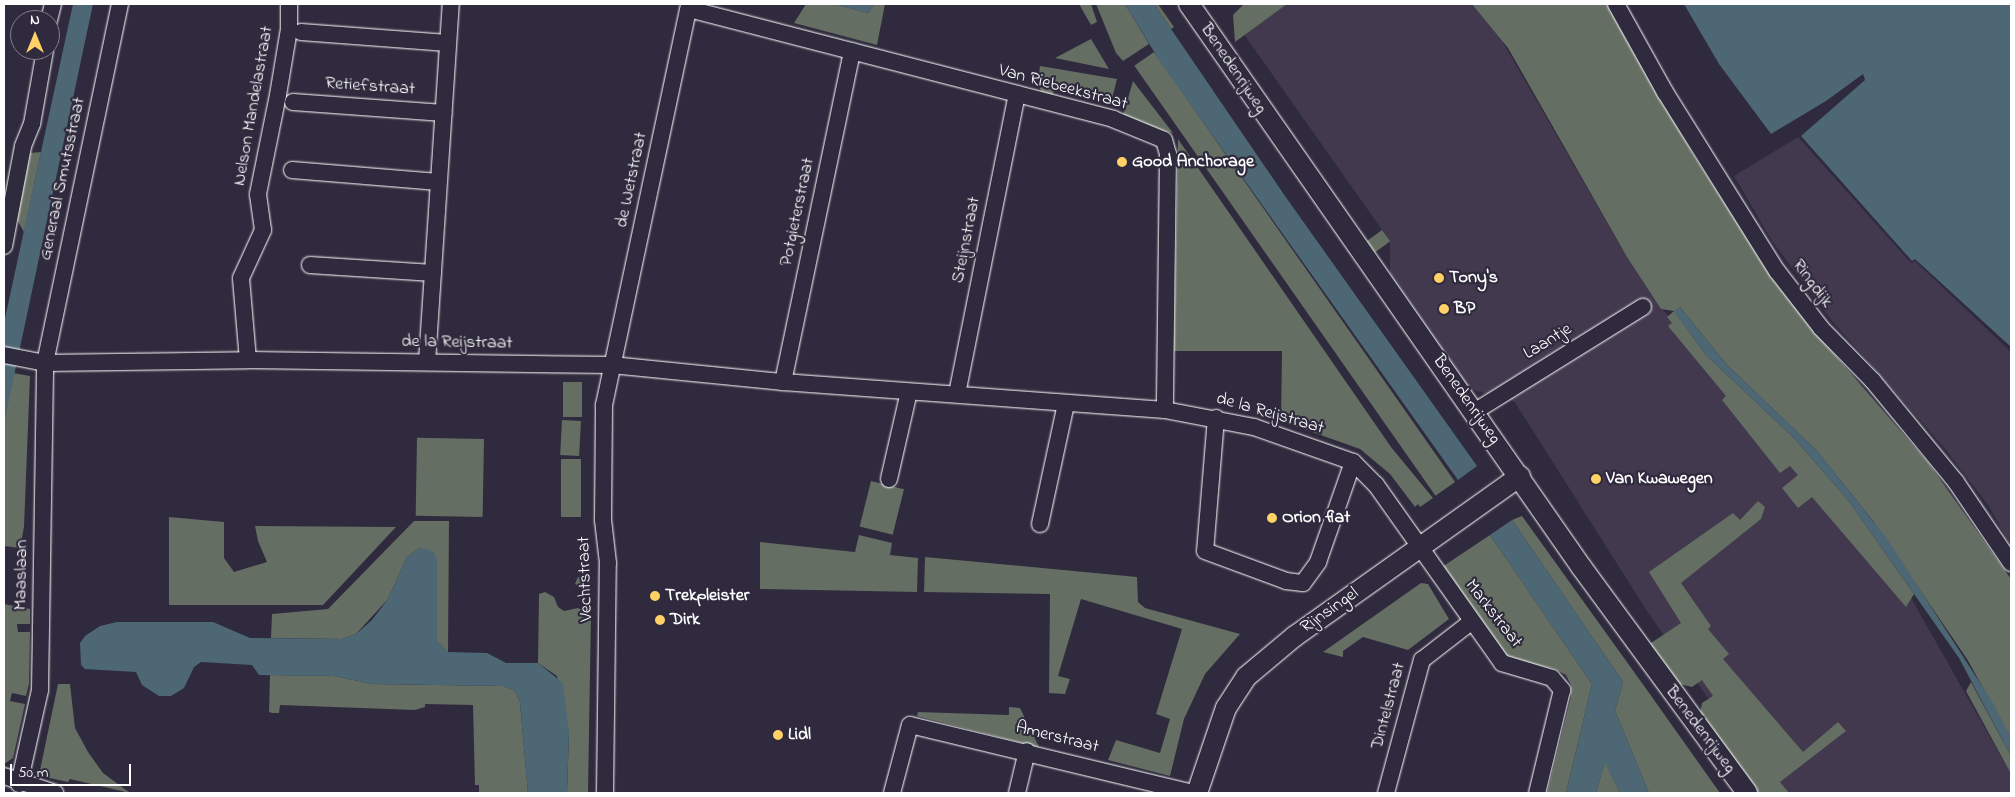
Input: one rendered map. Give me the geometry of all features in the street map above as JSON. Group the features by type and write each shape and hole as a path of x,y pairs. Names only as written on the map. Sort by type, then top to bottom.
{"street":[{"name":"Generaal Smutsstraat","path":"45,363 120,4"},
{"name":"Nelson Mandelastraat","path":"248,360 240,278 263,230 258,194 289,29 289,4"},
{"path":"428,362 451,4"},
{"name":"Ringdijk","path":"1616,4 1669,100 1777,271 1821,328 1873,381 1956,482 2011,562"},
{"name":"Benedenrijweg","path":"1196,6 1582,568 1747,793"},
{"name":"Van Riebeekstraat","path":"689,7 1113,120 1164,140 1168,154 1165,410"},
{"name":"de Wetstraat","path":"612,365 689,7"},
{"path":"301,32 448,43"},
{"name":"Potgieterstraat","path":"783,382 852,51"},
{"path":"4,246 23,146 32,124 43,60"},
{"name":"Steijnstraat","path":"957,394 1017,94"},
{"name":"Retiefstraat","path":"293,102 444,112"},
{"path":"292,170 439,182"},
{"path":"310,265 433,273"},
{"name":"Laantje","path":"1474,412 1643,307"},
{"name":"de la Reijstraat","path":"4,355 45,363 248,360 612,365 783,382 1165,410 1216,418 1316,446 1353,462 1376,485 1420,548"},
{"name":"Maaslaan","path":"9,783 40,690 45,363"},
{"name":"Vechtstraat","path":"605,793 608,563 603,520 604,405 612,365"},
{"path":"889,479 909,392"},
{"path":"1040,524 1066,404"},
{"path":"1216,418 1205,551 1286,581 1303,583 1318,562 1353,462"},
{"name":"Rijnsingel","path":"1197,793 1226,708 1246,677 1294,636 1520,476"},
{"name":"Markstraat","path":"1420,548 1502,663 1552,678 1562,690 1537,793"},
{"name":"Dintelstraat","path":"1386,793 1422,660 1471,622"},
{"name":"Amerstraat","path":"892,793 910,725 1027,751 1153,789 1193,793"},
{"path":"1017,793 1027,751"},
{"path":"9,783 55,793"}],"shaded area":[{"path":"1287,4 1472,4 1494,27 1627,257 1661,308 1806,463 1911,598 2011,774 2011,793 1782,793 1750,758 1647,611 1514,401 1466,388 1390,282 1390,241 1243,33"},
{"path":"1798,137 1911,263 1915,261 2011,352 2011,546 1988,505 1946,450 1833,322 1772,241 1734,176"}],"green space":[{"path":"806,4 835,4 868,13 874,4 885,4 877,45 794,23"},
{"path":"1079,4 1091,4 1097,22 1091,25"},
{"path":"1096,4 1125,4 1149,44 1123,61 1116,53"},
{"path":"1154,4 1158,4 1174,27 1171,29"},
{"path":"1244,4 1287,4 1235,42 1233,15"},
{"path":"1472,4 1608,4 1693,154 1768,270 1817,334 1930,465 2011,579 2011,738 1967,659 1873,521 1816,450 1727,365 1680,307 1675,312 1705,354 1794,438 1848,500 1914,594 1906,607 1812,497 1798,508 1782,488 1798,475 1790,466 1780,473 1722,400 1726,396 1668,326 1672,323 1667,317 1674,311 1661,309 1627,257 1508,48"},
{"path":"1091,39 1109,69 1055,58"},
{"path":"1154,52 1455,482 1435,496 1134,66"},
{"path":"1040,66 1117,79 1112,99 1056,84 1052,97 1042,94 1038,83"},
{"path":"1133,81 1136,85 1173,133 1122,119"},
{"path":"1178,139 1391,447 1433,498 1420,507 1418,504 1415,507 1390,474 1360,449 1281,421 1282,351 1174,351"},
{"path":"41,152 24,232 16,218 30,153"},
{"path":"1382,230 1390,241 1375,252 1367,241"},
{"path":"13,373 30,376 24,527 20,548 4,546 4,423"},
{"path":"563,382 582,382 582,417 563,417"},
{"path":"562,420 581,421 579,456 560,455"},
{"path":"417,438 484,439 483,517 416,516"},
{"path":"561,459 581,459 581,517 561,517"},
{"path":"871,481 904,489 893,535 860,527"},
{"path":"1758,501 1765,507 1761,519 1681,583 1711,626 1708,629 1729,654 1723,659 1803,752 1838,722 1846,731 1780,782 1789,793 1755,793 1699,718 1702,703 1713,696 1702,680 1692,687 1675,683 1648,645 1681,623 1649,572 1733,513 1740,520"},
{"path":"1522,516 1720,793 1649,793 1615,711 1623,682 1512,520"},
{"path":"169,517 224,522 224,558 234,572 267,562 258,541 255,526 396,527 323,605 169,605"},
{"path":"414,521 449,521 448,653 437,641 437,560 420,548 407,557 388,599 356,634 342,639 271,638 272,614 328,609"},
{"path":"859,535 892,543 890,555 918,558 917,592 760,589 760,542 855,552"},
{"path":"1490,535 1592,684 1566,793 1547,793 1571,697 1571,685 1566,675 1555,669 1515,660 1503,653 1439,569"},
{"path":"925,557 1137,577 1138,602 1145,608 1240,634 1205,674 1184,719 1170,776 1108,760 1116,740 1160,753 1170,719 1156,714 1182,629 1081,599 1058,676 1070,679 1065,694 1049,693 1050,594 924,592"},
{"path":"578,577 591,577 591,603 583,599 581,588 575,584"},
{"path":"1421,583 1428,584 1449,619 1408,650 1363,637 1343,651 1343,657 1323,652"},
{"path":"545,592 554,597 558,607 564,611 578,608 591,614 588,793 567,793 569,733 557,676 538,663 539,594"},
{"path":"4,604 30,609 30,624 17,624 18,632 30,632 29,684 26,696 12,693 10,701 25,704 13,758 4,764"},
{"path":"270,675 334,676 373,684 504,686 515,691 520,702 528,793 479,793 479,785 475,785 473,705 425,704 425,707 415,710 280,705 279,713 272,713 269,712"},
{"path":"1971,682 2011,756 2011,774 1966,691"},
{"path":"58,684 70,684 75,728 88,752 103,773 130,793 70,779 68,782 45,777 40,770"},
{"path":"1009,707 1020,708 1039,747 917,716 918,712 1009,715"},
{"path":"1605,761 1620,793 1596,793"}],"water":[{"path":"73,4 93,4 4,423 4,323"},
{"path":"835,4 874,4 868,13"},
{"path":"1125,4 1154,4 1285,196 1477,466 1458,480 1161,63"},
{"path":"1684,4 2011,4 2011,347 1915,259 1912,261 1801,136 1865,80 1863,74 1826,101 1771,134 1719,64"},
{"path":"1680,307 1727,365 1816,450 1888,540 1993,703 2011,738 2011,756 1959,658 1848,500 1794,438 1705,354 1674,311"},
{"path":"1512,520 1623,682 1615,711 1649,793 1620,793 1605,762 1596,793 1566,793 1592,684 1490,535"},
{"path":"420,548 433,551 437,560 437,641 448,652 487,653 506,663 538,663 563,683 569,733 567,793 528,793 520,702 515,691 504,686 373,684 334,676 259,675 252,665 201,662 194,667 184,688 171,696 159,696 142,685 136,672 85,669 81,665 80,643 85,636 100,626 117,622 213,622 250,638 342,639 356,634 372,620 388,599 407,557"}],"place":[{"name":"Good Anchorage","path":"1122,162"},
{"name":"Tony's","path":"1439,278"},
{"name":"BP","path":"1444,309"},
{"name":"Van Kwawegen","path":"1596,479"},
{"name":"Orion flat","path":"1272,518"},
{"name":"Trekpleister","path":"655,596"},
{"name":"Dirk","path":"660,620"},
{"name":"Lidl","path":"778,735"}]}
